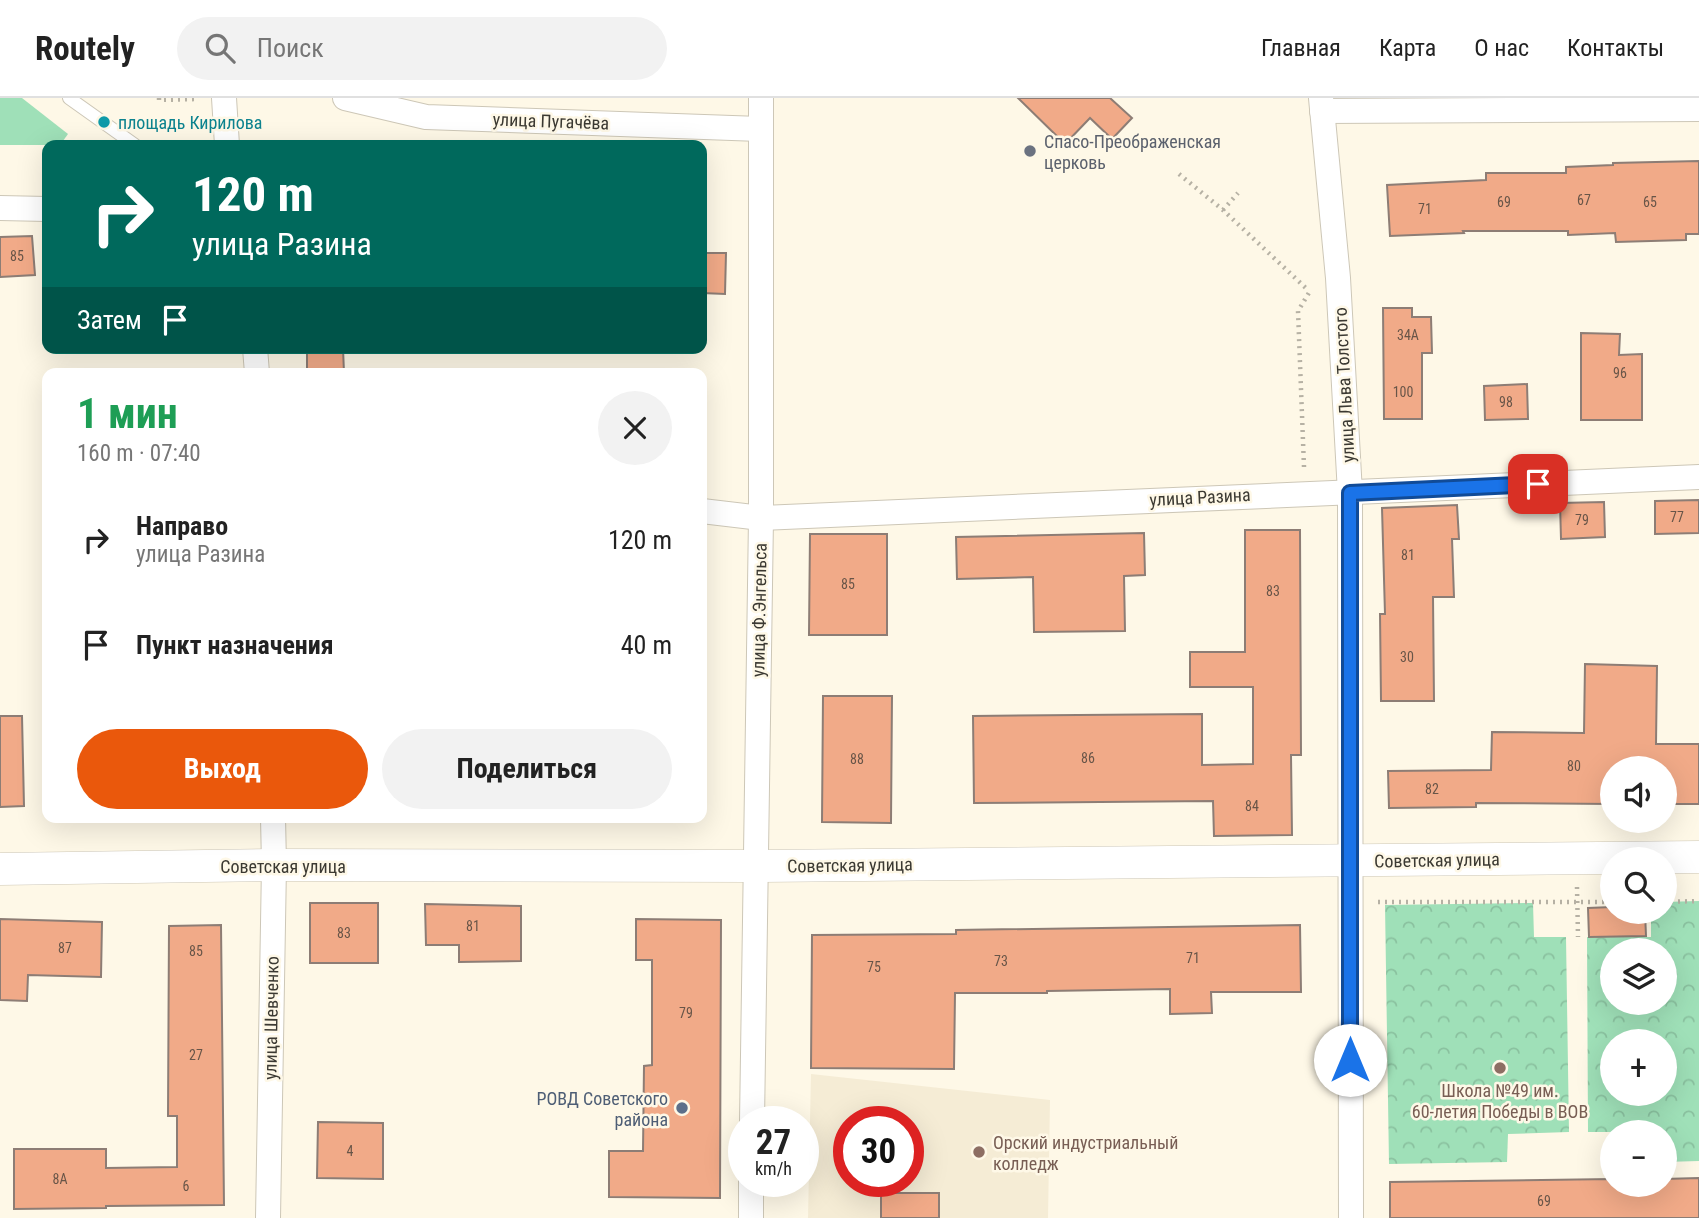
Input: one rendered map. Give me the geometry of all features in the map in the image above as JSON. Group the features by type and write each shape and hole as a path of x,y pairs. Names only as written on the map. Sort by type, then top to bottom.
{"street":[{"path":"224,98 227,140"},
{"name":"улица Пугачёва","path":"345,98 426,117 760,129"},
{"name":"улица Ф.Энгельса","path":"752,1106 761,517 761,98"},
{"path":"1322,105 1699,109"},
{"name":"улица Льва Толстого","path":"1322,105 1338,278 1350,493 1351,1218"},
{"path":"0,208 42,209"},
{"name":"улица Разина","path":"707,512 761,517 1699,477"},
{"name":"улица Шевченко","path":"268,1218 273,823"},
{"name":"Советская улица","path":"0,869 274,865 754,866 1699,857"},
{"path":"751,1197 751,1218"}],"lane":[{"path":"69,98 128,140"}],"path":[{"path":"159,98 224,98"},
{"path":"1179,174 1223,210 1309,291"},
{"path":"1223,210 1238,193"},
{"path":"1305,492 1298,311 1309,291 1338,278"},
{"path":"1577,858 1578,937"},
{"path":"1677,901 1699,901"},
{"path":"1349,902 1600,902"}],"shaded area":[{"name":"Орский индустриальный колледж","path":"811,1074 1050,1100 1048,1218 808,1218 808,1197 819,1197 819,1106 810,1106"}],"green space":[{"path":"0,98 22,98 68,134 64,140 42,140 42,145 0,145"},
{"path":"1699,901 1699,1161 1677,1162 1677,1120 1600,1120 1600,1132 1588,1132 1587,937 1651,937 1651,924 1677,924 1677,902"},
{"path":"1533,903 1534,937 1566,937 1569,1132 1508,1134 1507,1162 1389,1164 1385,905"}],"building":[{"path":"1018,98 1110,98 1132,118 1112,139 1090,118 1065,144"},
{"path":"1699,161 1699,234 1686,234 1686,240 1616,242 1615,233 1568,235 1568,231 1463,231 1464,233 1390,236 1387,185 1486,180 1486,173 1566,173 1566,167 1613,163"},
{"path":"32,236 35,275 0,277 0,237"},
{"path":"707,253 726,253 725,294 707,293"},
{"path":"1383,308 1412,308 1412,317 1431,317 1432,353 1422,353 1422,419 1384,419"},
{"path":"1581,333 1620,334 1619,355 1642,354 1642,420 1581,420"},
{"path":"307,354 343,354 344,368 307,368"},
{"path":"1527,384 1528,419 1485,420 1484,386"},
{"path":"1699,500 1699,533 1655,534 1655,501"},
{"path":"1604,502 1605,537 1561,539 1560,503"},
{"path":"1457,505 1459,539 1452,539 1454,597 1433,597 1434,701 1381,701 1380,614 1385,614 1382,508"},
{"path":"1245,530 1300,530 1301,755 1291,755 1292,835 1214,836 1213,801 974,803 973,716 1202,714 1202,765 1253,764 1253,687 1190,687 1190,652 1245,652"},
{"path":"1144,533 1145,575 1124,576 1125,631 1034,632 1033,577 957,579 956,537"},
{"path":"810,534 887,534 887,635 809,635"},
{"path":"1585,664 1657,666 1656,744 1699,744 1699,804 1677,804 1677,756 1600,756 1600,804 1476,803 1476,807 1389,808 1388,771 1491,770 1492,732 1584,733"},
{"path":"823,696 892,696 891,823 822,822"},
{"path":"0,716 22,716 24,806 0,807"},
{"path":"310,903 378,903 378,963 310,963"},
{"path":"425,904 521,906 521,961 459,962 459,945 426,945"},
{"path":"1588,908 1600,908 1600,924 1646,924 1646,936 1589,937"},
{"path":"0,919 102,922 101,977 28,975 27,1001 0,1000"},
{"path":"636,919 721,920 720,1198 609,1197 609,1151 643,1151 644,1066 652,1065 652,960 636,960"},
{"path":"221,925 224,1205 14,1209 14,1149 106,1149 106,1168 177,1167 177,1116 168,1116 169,926"},
{"path":"1300,925 1301,992 1211,992 1212,1013 1170,1014 1170,989 955,993 954,1069 811,1068 812,935"},
{"path":"318,1122 383,1123 383,1179 317,1178"},
{"path":"1699,1178 1699,1218 1390,1218 1390,1182 1600,1179 1600,1197 1677,1197 1677,1179"},
{"path":"924,1193 939,1193 939,1218 881,1218 881,1197 924,1197"}],"place":[{"name":"площадь Кирилова","path":"104,122"},
{"name":"Спасо-Преображенская церковь","path":"1030,151"},
{"name":"Школа №49 им. 60-летия Победы в ВОВ","path":"1500,1068"},
{"name":"РОВД Советского района","path":"682,1108"},
{"name":"Орский индустриальный колледж","path":"979,1152"}],"route":[{"path":"1350,1060 1350,493 1538,484"}]}
